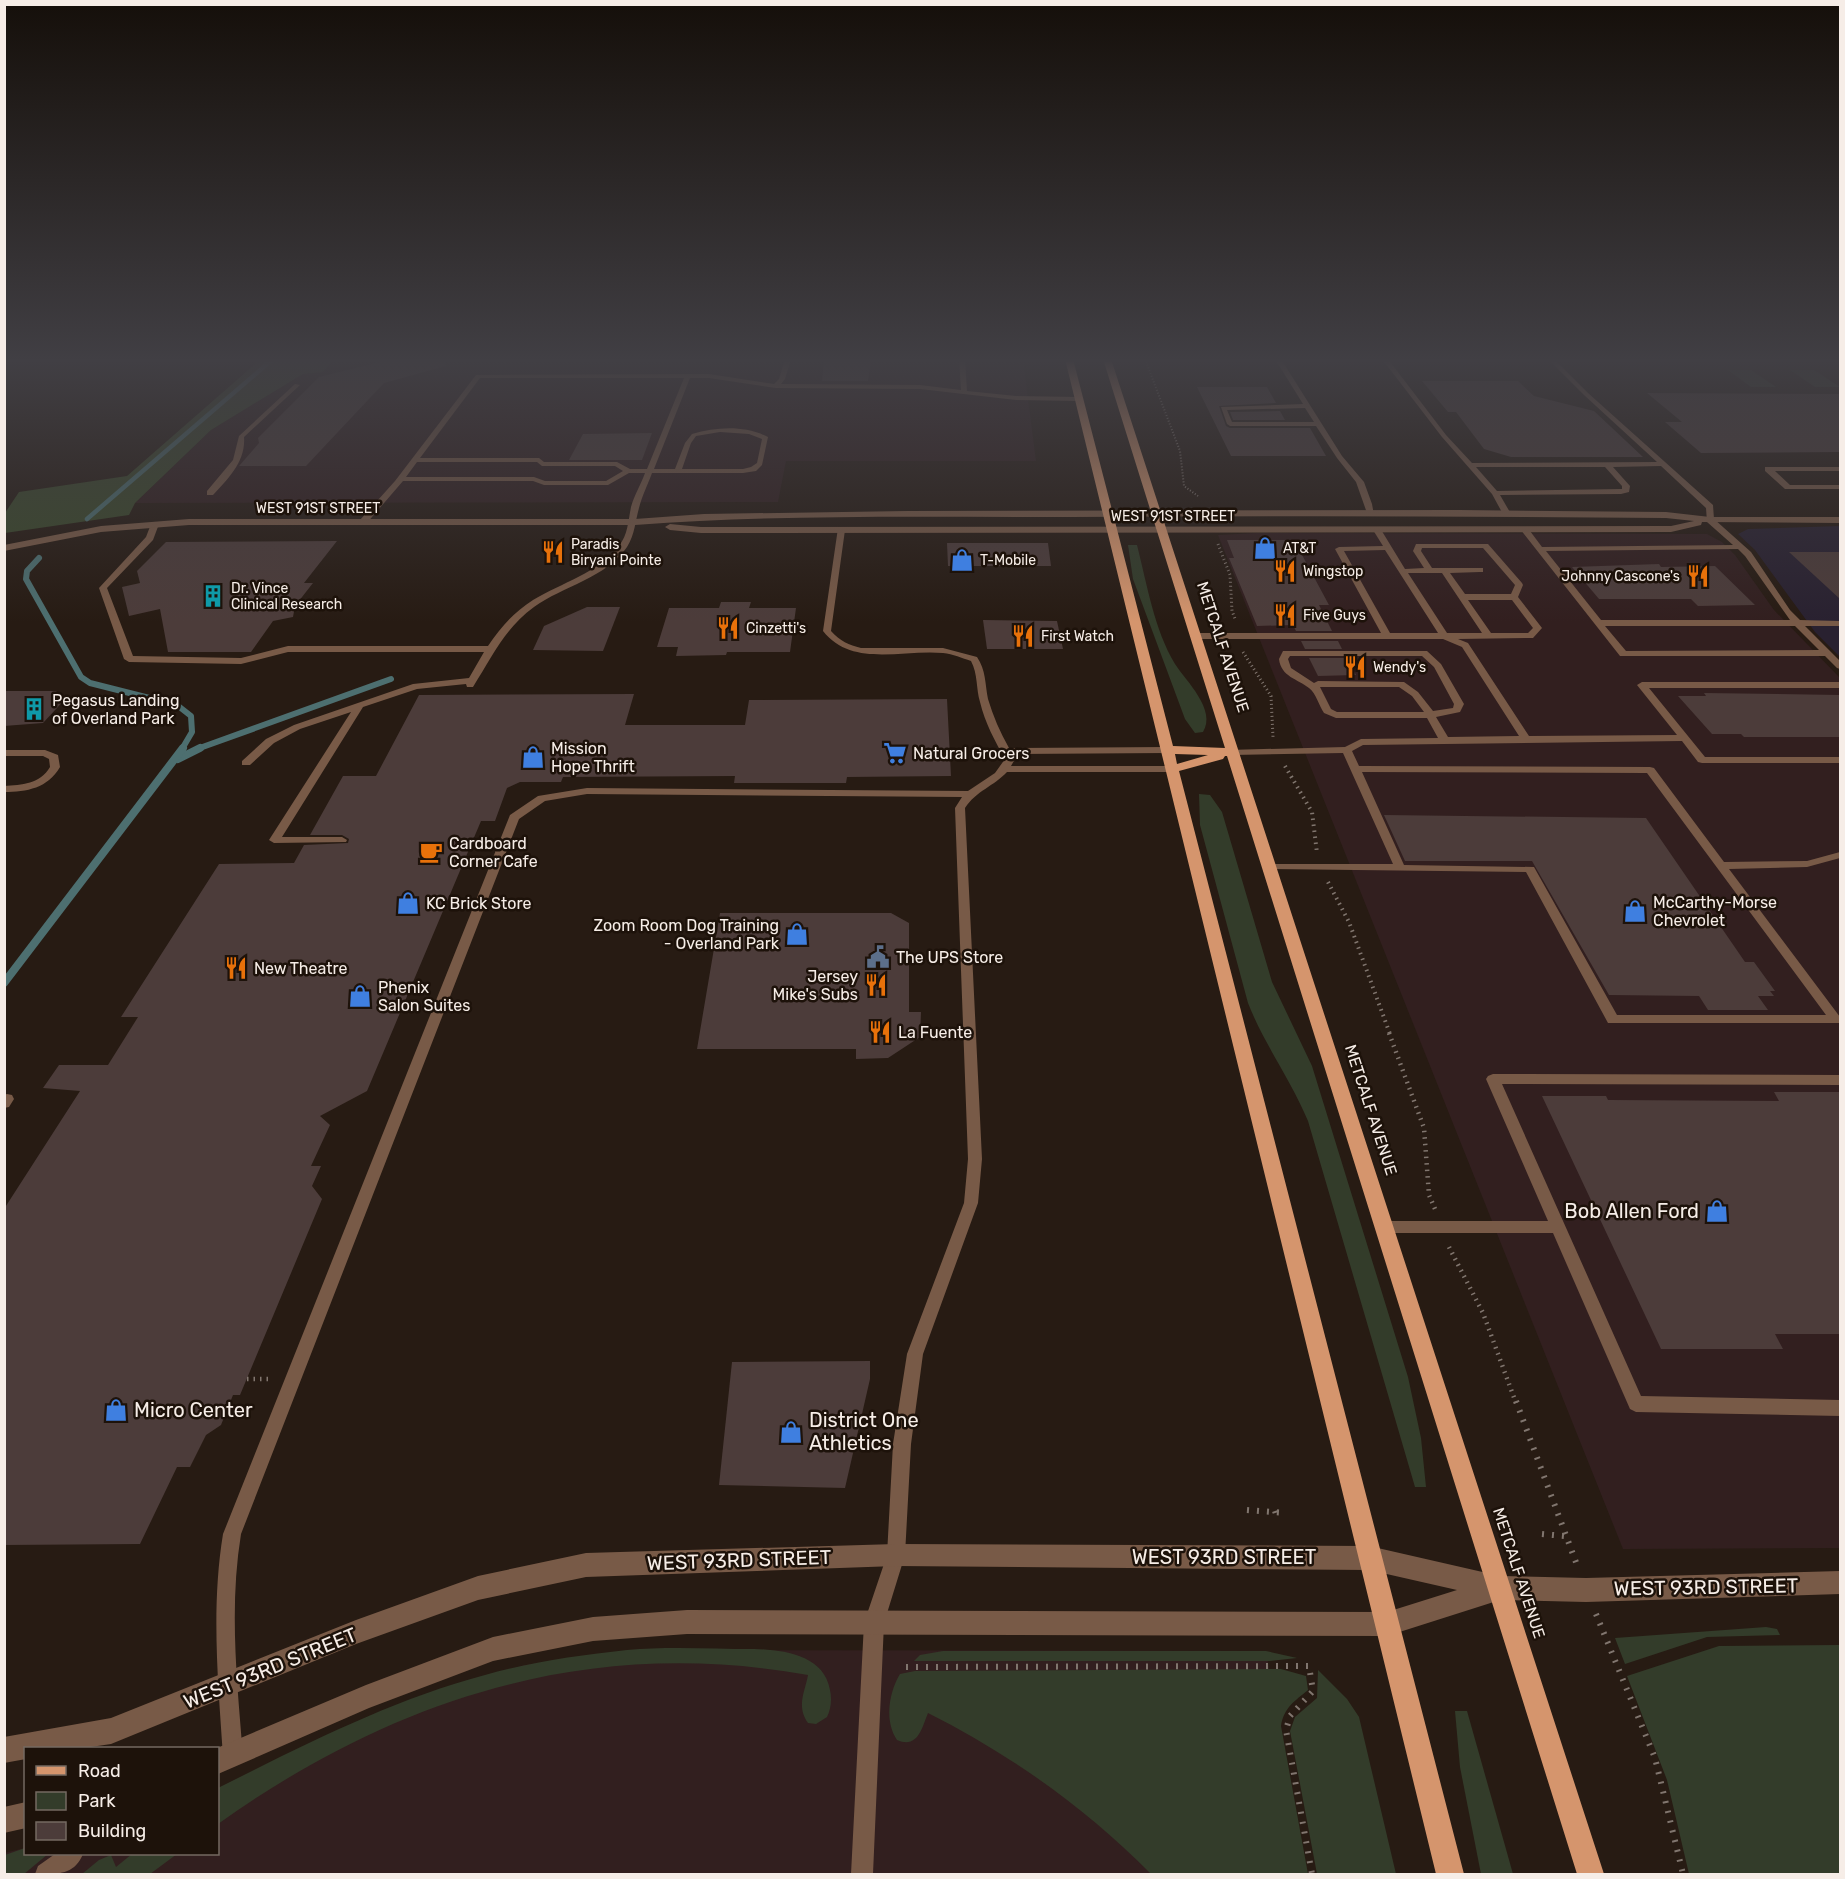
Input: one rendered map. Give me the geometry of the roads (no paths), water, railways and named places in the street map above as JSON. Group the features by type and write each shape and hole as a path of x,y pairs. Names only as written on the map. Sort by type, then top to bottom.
{"main road":[{"path":"1092,447 1450,1875"},
{"name":"METCALF AVENUE","path":"1135,447 1591,1875"},
{"path":"1168,750 1232,752"},
{"path":"1173,769 1232,752"}],"street":[{"name":"WEST 91ST STREET","path":"4,548 101,529 155,524 635,522 716,517 1109,513 1647,515 1710,520 1840,520"},
{"path":"1415,530 1435,524 1511,524 1512,520 1507,514"},
{"path":"1524,529 1521,524 1528,521 1643,520 1647,515"},
{"name":"WEST 91ST STREET","path":"635,522 700,530 1415,530 1671,529 1710,520"},
{"name":"WEST 93RD STREET","path":"4,1750 111,1731 356,1632 478,1588 586,1565 896,1555 1369,1558 1500,1588 1586,1590 1840,1583"},
{"name":"WEST 93RD STREET","path":"225,1758 366,1697 493,1649 593,1629 687,1622 1387,1624 1500,1588"},
{"path":"4,1820 24,1815"}],"lane":[{"path":"210,493 226,477 242,447"},
{"path":"363,522 426,447"},
{"path":"246,763 270,741 297,727 416,686 472,682 489,649 518,615 543,596 607,565 617,556 635,522 635,507 659,447"},
{"path":"678,471 688,447"},
{"path":"401,478 534,479 544,483 608,483 628,471 753,469 760,464 764,447"},
{"path":"1334,447 1365,488 1371,513"},
{"path":"1454,447 1494,493 1507,514"},
{"path":"1645,447 1710,507 1710,520 1748,554 1797,623 1840,666"},
{"path":"416,460 539,460 542,464 617,464 628,471"},
{"path":"534,479 542,464"},
{"path":"1469,465 1665,465"},
{"path":"1494,493 1626,490 1607,465"},
{"path":"1840,468 1768,469 1788,487 1840,487"},
{"path":"155,524 150,538 103,588 129,659 241,661 288,649 489,649"},
{"path":"1524,529 1623,654 1827,653"},
{"path":"841,530 827,631 832,640 850,649 940,650 975,659 982,669 982,689 996,736 1010,759 1004,773 970,794 960,808 975,1159 971,1203 915,1354 902,1443 896,1555 874,1623 862,1875"},
{"path":"1377,530 1444,636 1465,645 1526,739"},
{"path":"1430,570 1417,551 1419,546 1485,546 1519,585 1514,597"},
{"path":"1540,549 1740,547"},
{"path":"1387,636 1339,549 1388,548"},
{"path":"1444,570 1488,636"},
{"path":"1402,571 1480,570"},
{"path":"1462,597 1514,597"},
{"path":"1196,636 1530,636 1538,628 1514,597"},
{"path":"1599,623 1840,623"},
{"path":"1397,651 1424,653 1431,658 1459,704 1457,710 1444,714 1428,714 1336,715 1327,711 1315,687 1292,675 1284,666 1286,653 1397,651"},
{"path":"1315,687 1318,684 1401,684 1412,688 1445,741"},
{"path":"1840,685 1642,685 1702,760 1840,760"},
{"path":"342,840 274,840 360,705"},
{"path":"1232,752 1347,750 1361,742 1685,738"},
{"path":"1005,751 1168,750"},
{"path":"1347,750 1400,868"},
{"path":"4,753 45,753 54,757 55,767 47,778 36,784 22,789 4,789"},
{"path":"1005,769 1173,769"},
{"path":"1270,867 1530,869 1613,1020 1836,1020 1650,770 1355,769"},
{"path":"225,1758 228,1685 222,1620 225,1571 232,1534 514,817 542,798 587,791 970,794"},
{"path":"1721,866 1807,864 1840,855"},
{"path":"1840,1080 1493,1079 1636,1404 1840,1407"},
{"path":"1385,1227 1557,1227"},
{"path":"46,1875 71,1855"}],"waterway":[{"path":"87,519 171,447"},
{"path":"39,558 27,571 26,579 81,677 90,683 177,705 191,716 192,732 182,749"},
{"path":"197,749 391,679"},
{"path":"4,983 183,748"},
{"path":"178,759 200,748"}],"place":[{"name":"AT&T","path":"1265,548"},
{"name":"Paradis Biryani Pointe","path":"553,552"},
{"name":"T-Mobile","path":"962,560"},
{"name":"Wingstop","path":"1285,571"},
{"name":"Johnny Cascone's","path":"1698,576"},
{"name":"Dr. Vince Clinical Research","path":"213,596"},
{"name":"Five Guys","path":"1285,615"},
{"name":"Cinzetti's","path":"728,628"},
{"name":"First Watch","path":"1023,636"},
{"name":"Wendy's","path":"1355,667"},
{"name":"Pegasus Landing of Overland Park","path":"34,709"},
{"name":"Natural Grocers","path":"895,753"},
{"name":"Mission Hope Thrift","path":"533,757"},
{"name":"Cardboard Corner Cafe","path":"431,852"},
{"name":"KC Brick Store","path":"408,903"},
{"name":"McCarthy-Morse Chevrolet","path":"1635,911"},
{"name":"Zoom Room Dog Training - Overland Park","path":"797,934"},
{"name":"The UPS Store","path":"878,957"},
{"name":"New Theatre","path":"236,968"},
{"name":"Jersey Mike's Subs","path":"876,985"},
{"name":"Phenix Salon Suites","path":"360,996"},
{"name":"La Fuente","path":"880,1032"},
{"name":"Bob Allen Ford","path":"1717,1211"},
{"name":"Micro Center","path":"116,1410"},
{"name":"District One Athletics","path":"791,1432"}]}
